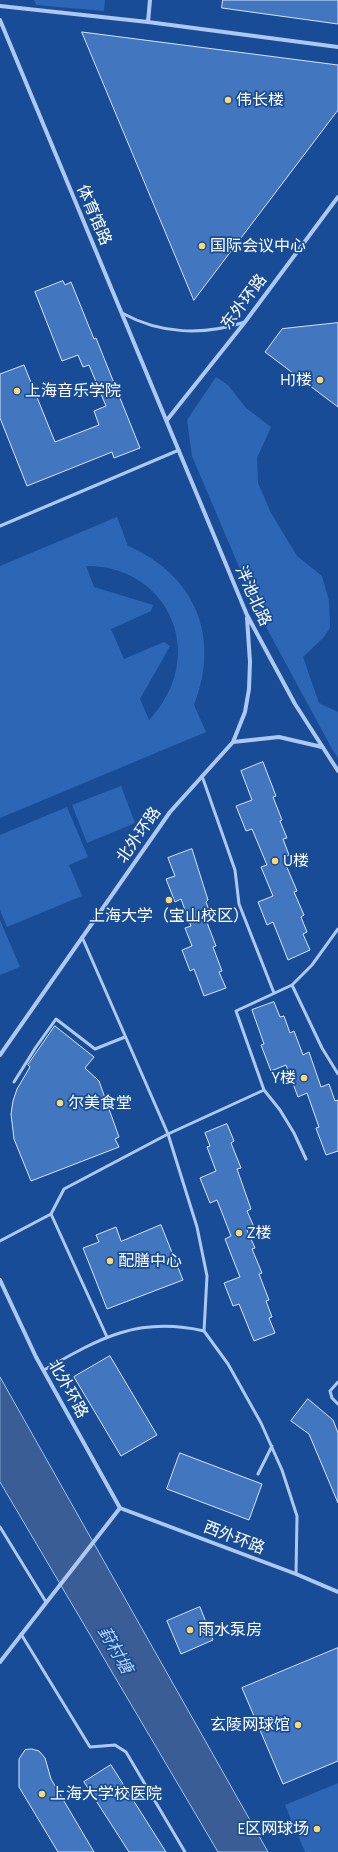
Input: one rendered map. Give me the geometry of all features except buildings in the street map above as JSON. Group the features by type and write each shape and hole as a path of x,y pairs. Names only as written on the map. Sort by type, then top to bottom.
{"street":[{"path":"148,22 150,0"},
{"path":"0,6 148,22 338,47"},
{"name":"体育馆路","path":"0,20 167,420"},
{"name":"东外环路","path":"167,420 245,322 338,197"},
{"name":"泮池北路","path":"167,420 247,615 288,692 338,771"},
{"name":"北外环路","path":"0,1055 170,812 233,742 245,712 249,689 250,662 247,615"},
{"path":"233,742 279,737 322,747"},
{"name":"北外环路","path":"0,1280 44,1370 120,1508"},
{"path":"0,1662 120,1508"},
{"name":"西外环路","path":"120,1508 296,1574 338,1592"}],"lane":[{"path":"122,313 150,326 182,331 214,330 245,322"},
{"path":"0,526 179,450"},
{"path":"202,776 235,870 239,904 274,993"},
{"path":"306,1159 294,1133 280,1110 264,1090 236,1011 292,984 312,965 338,929"},
{"path":"82,937 168,1134 197,1227 207,1276 204,1331 228,1364 272,1446 297,1516 296,1574"},
{"path":"292,984 322,1048 338,1074"},
{"path":"14,1082 56,1019 95,1049 125,1036"},
{"path":"0,1241 51,1214 64,1189 168,1134 264,1090"},
{"path":"51,1214 107,1336"},
{"path":"44,1370 107,1336 149,1326 170,1325 204,1331"},
{"path":"338,1382 330,1391 332,1398 338,1404"},
{"path":"258,1474 272,1446"},
{"path":"0,1527 46,1602"},
{"path":"21,1634 90,1747 115,1746 126,1752 185,1852"}],"shaded area":[{"path":"34,0 105,0 104,11 36,5"},
{"path":"216,377 228,385 246,408 271,427 257,458 258,483 271,513 297,556 322,576 329,601 330,628 323,638 303,657 319,703 338,712 338,758 259,614 192,456 187,420"},
{"path":"117,517 128,546 151,558 170,574 185,591 196,611 203,632 204,656 202,680 194,705 206,732 0,818 0,566","holes":["86,566 116,570 140,581 159,599 172,620 178,644 176,670 167,696 149,720 140,699 170,646 164,642 124,659 111,629 151,611 153,605 94,587"]},
{"path":"121,786 135,823 87,843 72,805"},
{"path":"67,807 88,857 69,865 82,896 7,927 0,910 0,835"},
{"path":"0,920 20,967 0,975"},
{"name":"E区网球场","path":"338,1783 338,1852 305,1852 285,1805"}],"water":[{"name":"葑村塘","path":"0,1377 268,1852 218,1852 0,1482"}],"place":[{"name":"伟长楼","path":"228,100"},
{"name":"国际会议中心","path":"202,246"},
{"name":"HJ楼","path":"320,380"},
{"name":"上海音乐学院","path":"17,391"},
{"name":"U楼","path":"275,861"},
{"name":"上海大学（宝山校区）","path":"169,900"},
{"name":"Y楼","path":"304,1078"},
{"name":"尔美食堂","path":"60,1103"},
{"name":"Z楼","path":"239,1233"},
{"name":"配膳中心","path":"110,1261"},
{"name":"雨水泵房","path":"190,1630"},
{"name":"玄陵网球馆","path":"298,1725"},
{"name":"上海大学校医院","path":"42,1794"},
{"name":"E区网球场","path":"317,1829"}]}
